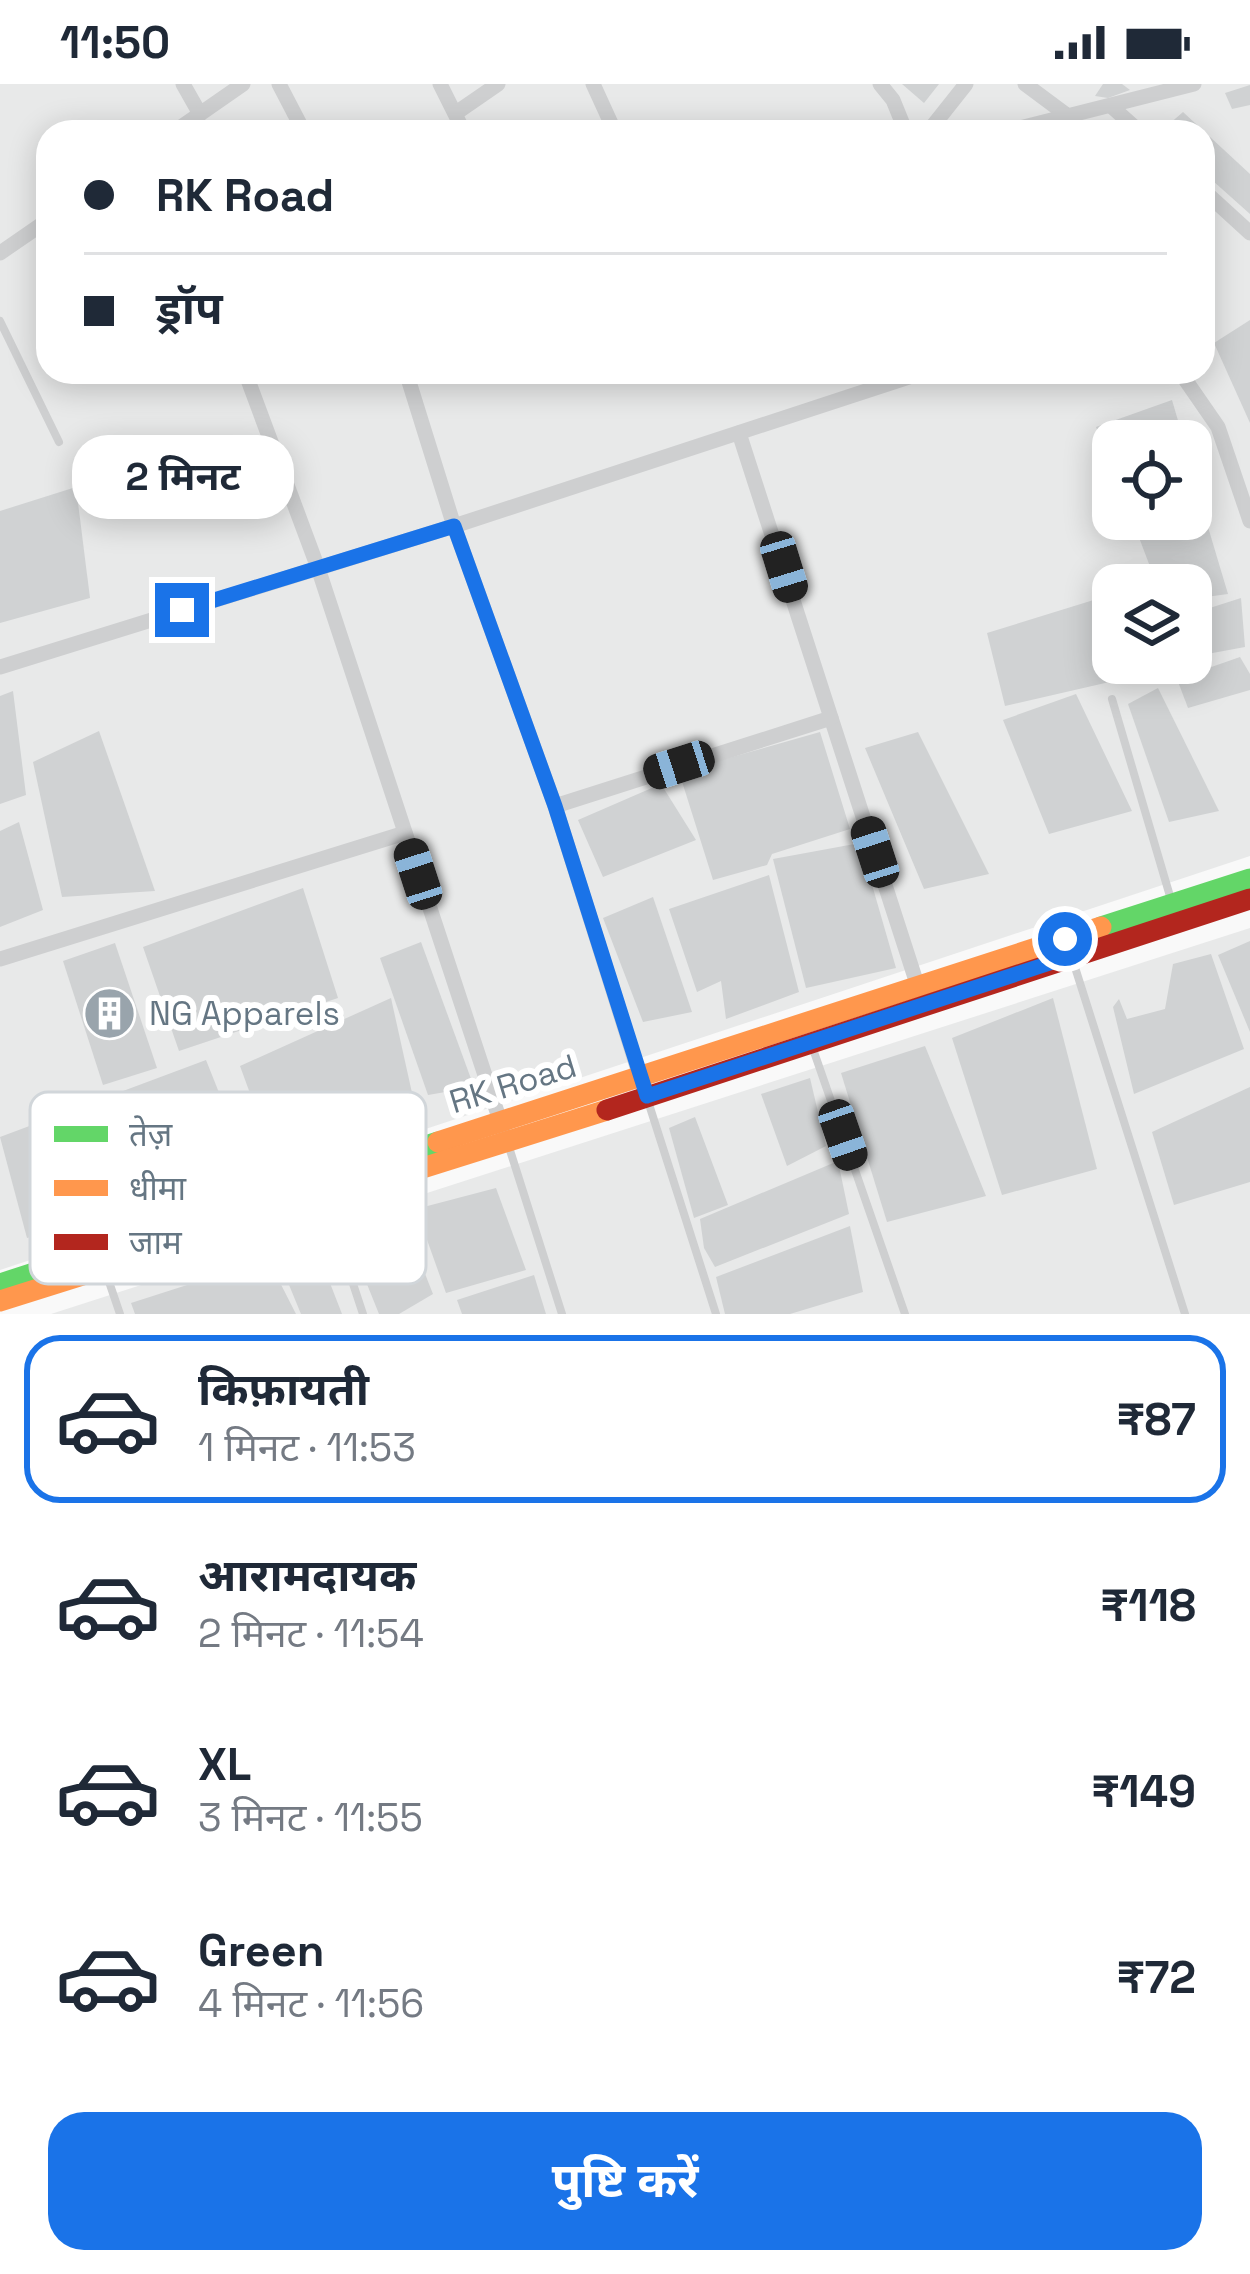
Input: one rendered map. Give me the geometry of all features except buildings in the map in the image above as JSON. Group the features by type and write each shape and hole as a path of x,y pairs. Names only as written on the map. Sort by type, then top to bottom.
{"street":[{"path":"183,84 200,114"},
{"path":"191,120 243,84"},
{"path":"279,84 298,120"},
{"path":"440,84 459,120"},
{"path":"456,113 498,84"},
{"path":"593,84 610,120"},
{"path":"880,84 901,120"},
{"path":"937,120 965,84"},
{"path":"1025,84 1068,116"},
{"path":"1052,120 1111,106 1151,89 1194,84"},
{"path":"1111,106 1127,120"},
{"path":"1215,201 1250,232"},
{"path":"0,253 36,228"},
{"path":"249,384 318,568 504,1131"},
{"path":"410,384 454,526 555,806 644,1087"},
{"path":"0,667 888,384"},
{"path":"1188,384 1218,427 1250,521"},
{"path":"739,433 918,987"},
{"path":"555,806 831,718"},
{"path":"0,959 405,832"},
{"name":"RK Road","path":"426,1155 1068,948 1173,904 1250,879"},
{"name":"RK Road","path":"808,1035 918,987 1250,899"},
{"name":"RK Road","path":"0,1284 30,1277"},
{"name":"RK Road","path":"0,1301 42,1284"}],"lane":[{"path":"0,321 59,442"},
{"path":"1112,699 1173,904"},
{"path":"1068,948 1185,1314"},
{"path":"808,1035 905,1314"},
{"path":"644,1087 716,1314"},
{"path":"504,1131 562,1314"},
{"path":"110,1284 120,1314"},
{"path":"354,1284 364,1314"}],"shaded area":[{"path":"0,84 1250,84 1250,856 426,1129 426,1092 30,1092 30,1260 0,1270"},
{"path":"1250,928 1250,1314 51,1314 144,1284 426,1284 426,1193"}],"traffic: fast":[{"path":"1101,927 1250,879"},
{"path":"426,1146 438,1142"},
{"path":"0,1284 30,1274"}],"traffic: slow":[{"path":"438,1142 1101,927"},
{"path":"426,1167 607,1110"},
{"path":"0,1301 54,1284"}],"traffic: jam":[{"path":"607,1110 1250,899"}],"place":[{"name":"NG Apparels","path":"110,1014"}],"route":[{"path":"182,610 454,526 555,806 647,1096 1071,956 1065,939"}]}
